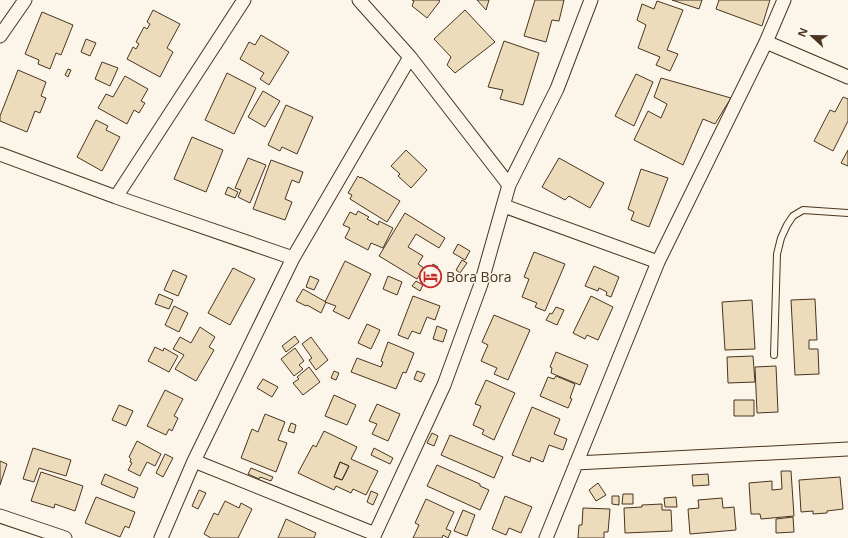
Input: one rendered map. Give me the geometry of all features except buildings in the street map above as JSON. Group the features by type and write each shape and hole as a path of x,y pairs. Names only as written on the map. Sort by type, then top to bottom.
{"street":[{"path":"0,36 25,0"},
{"path":"116,197 244,0"},
{"path":"359,0 410,57 510,185"},
{"path":"194,461 374,536 444,385 481,284 510,185 557,89 591,0"},
{"path":"546,538 658,262 766,42 784,0"},
{"path":"766,42 848,77"},
{"path":"161,538 194,461 293,258 410,57"},
{"path":"0,154 116,197 293,258"},
{"path":"504,206 658,262"},
{"path":"576,463 848,449"},
{"path":"0,516 65,538"}],"lane":[{"path":"774,355 777,254 781,238 787,225 793,216 803,210 848,213"}],"place":[{"name":"Bora Bora","path":"431,276"}]}
